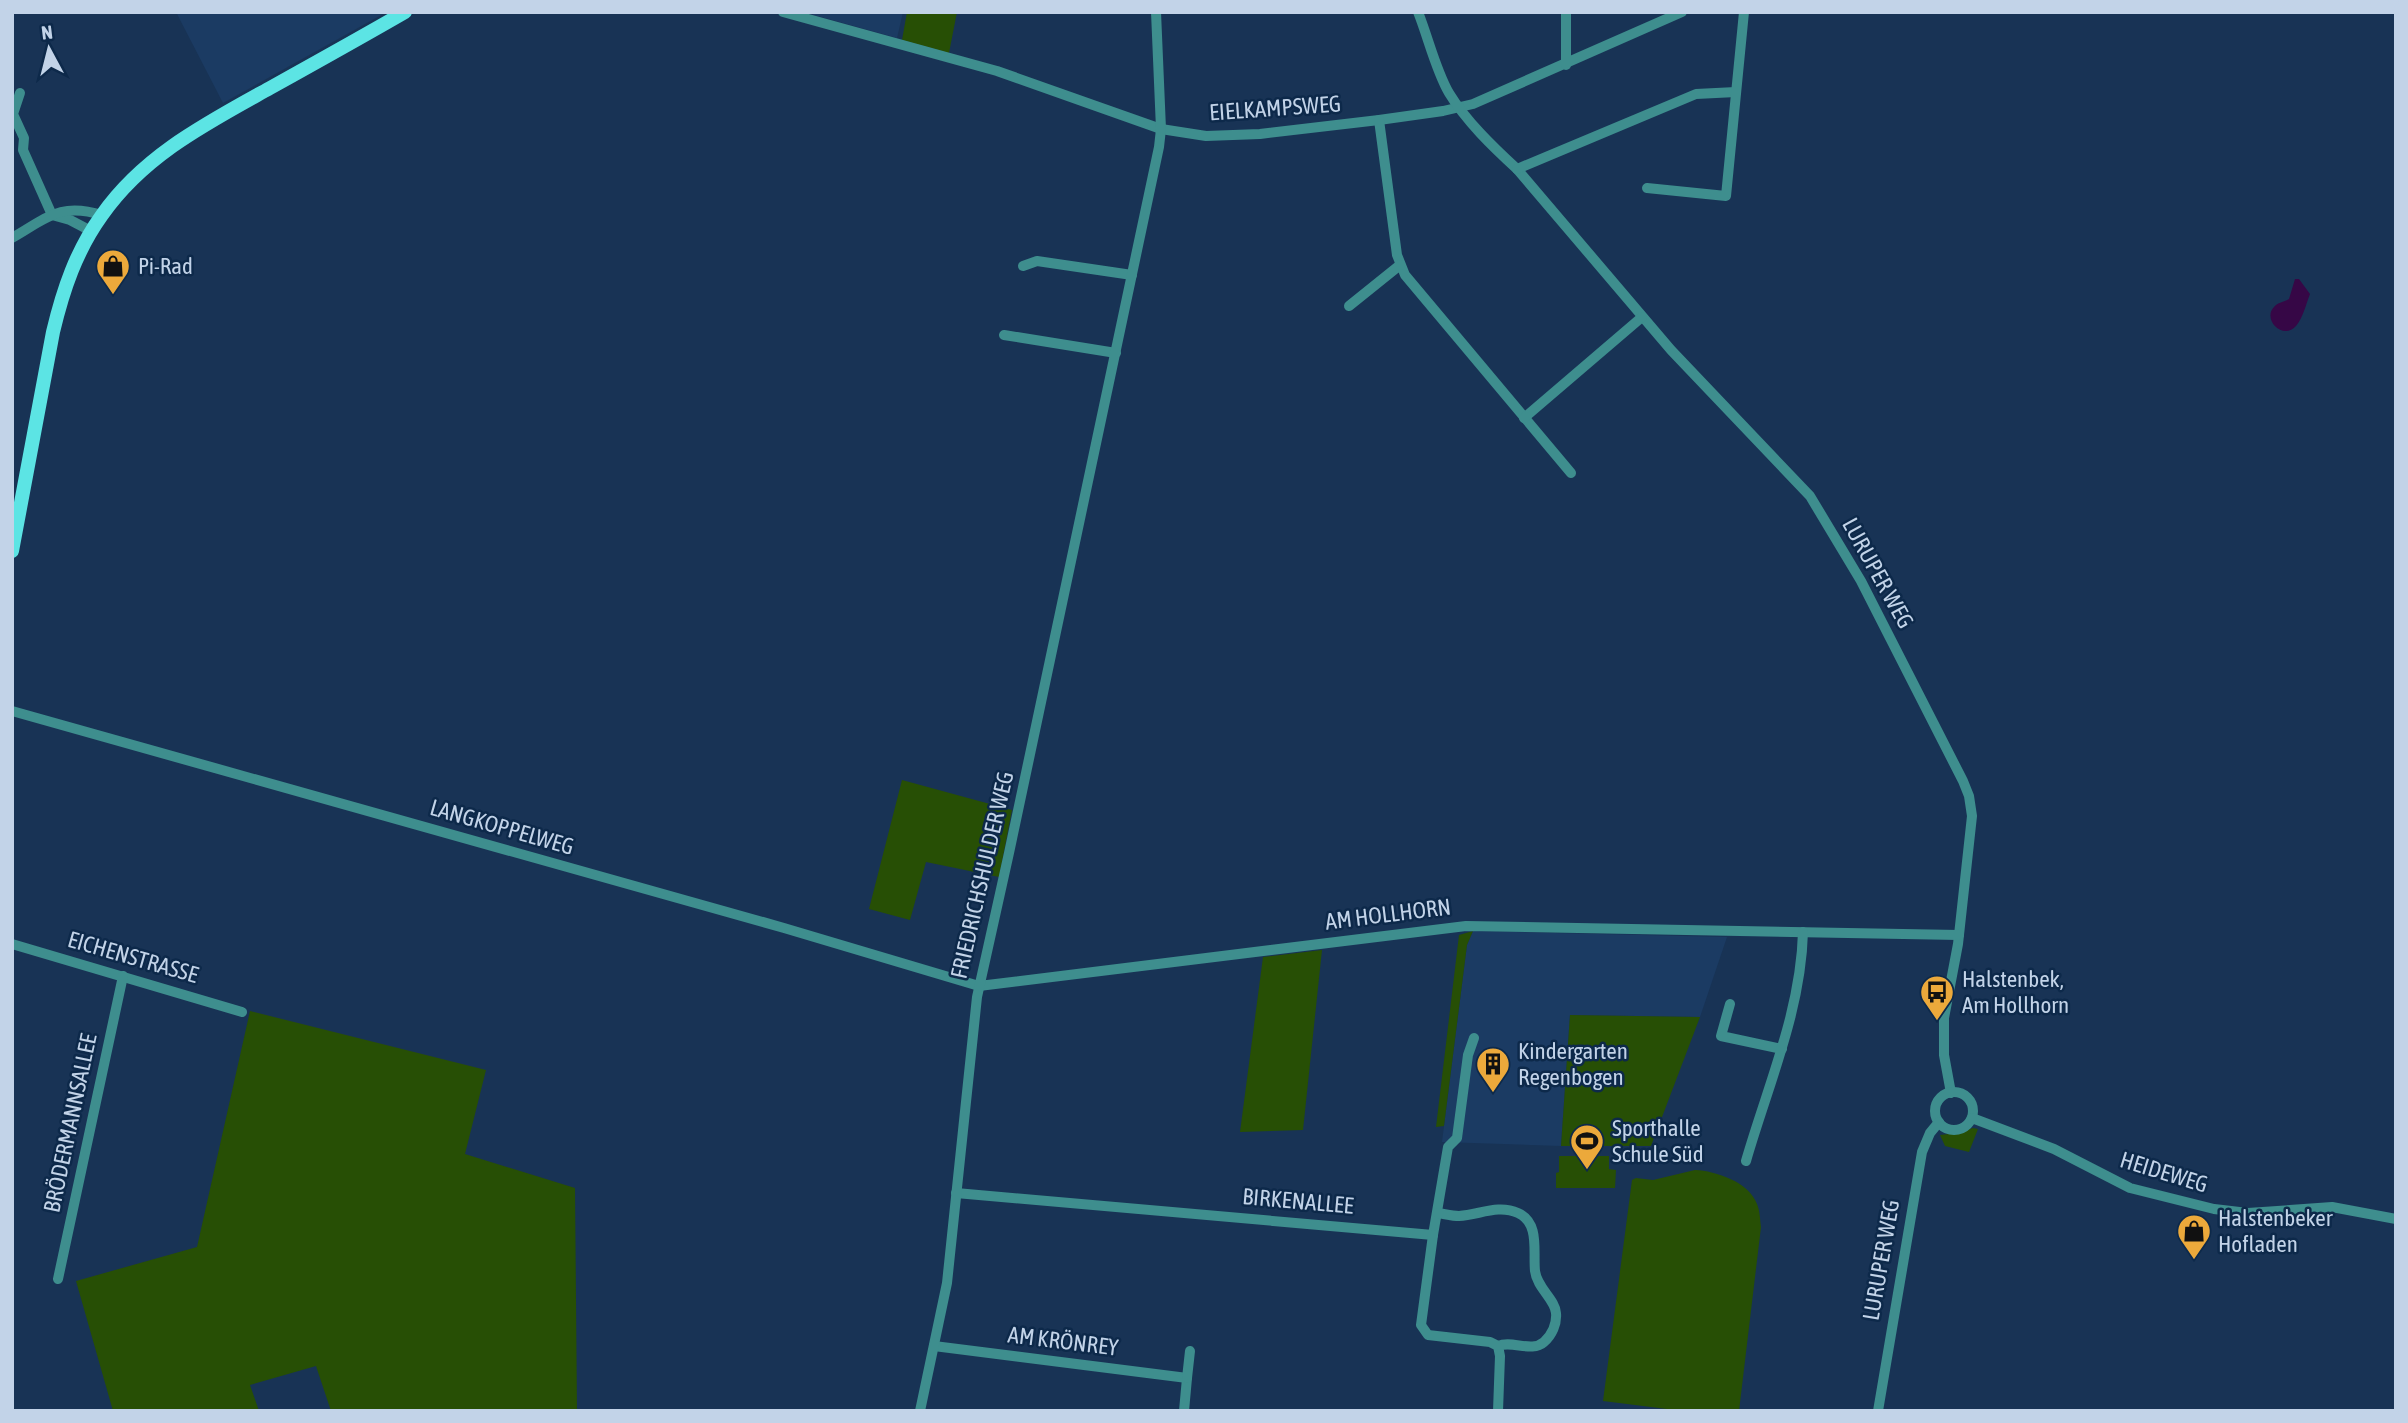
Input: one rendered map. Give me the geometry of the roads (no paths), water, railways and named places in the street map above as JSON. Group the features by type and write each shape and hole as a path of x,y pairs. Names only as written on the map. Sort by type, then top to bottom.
{"main road":[{"path":"12,551 53,332 69,275 102,215 126,185 176,143 405,12"}],"street":[{"name":"EIELKAMPSWEG","path":"783,12 997,71 1161,129 1206,136 1260,134 1379,120 1473,104 1682,12"},
{"name":"FRIEDRICHSHULDER WEG","path":"920,1411 947,1283 979,986 1159,147 1161,129 1156,12"},
{"name":"LURUPER WEG","path":"1418,12 1448,92 1459,107 1496,150 1517,169 1642,317 1810,496 1856,572 1963,782 1971,803 1972,828 1959,935 1943,1032 1951,1093"},
{"path":"1566,12 1566,65"},
{"path":"1647,188 1726,196 1744,12"},
{"path":"1517,169 1696,94 1736,92"},
{"path":"20,93 13,114 24,138 23,150 52,215"},
{"path":"1379,120 1397,255 1405,275 1571,473"},
{"path":"12,238 59,212 77,208 102,215"},
{"path":"52,215 69,219 92,231"},
{"path":"1023,266 1037,261 1132,275"},
{"path":"1349,306 1400,265"},
{"path":"1524,418 1642,317"},
{"path":"1003,335 1116,353"},
{"name":"LANGKOPPELWEG","path":"12,711 979,986"},
{"name":"AM HOLLHORN","path":"979,986 1466,926 1959,935"},
{"path":"1746,1161 1794,1004 1803,932"},
{"name":"EICHENSTRASSE","path":"12,944 242,1012"},
{"name":"BRÖDERMANNSALLEE","path":"58,1279 123,976"},
{"path":"1730,1004 1721,1036 1782,1049"},
{"path":"1438,1213 1460,1216 1497,1209 1510,1210 1521,1214 1528,1221 1533,1231 1537,1278 1556,1308 1555,1324 1542,1344 1536,1347 1503,1344 1498,1346 1490,1342 1427,1335 1421,1325 1448,1147 1457,1138 1468,1055 1474,1038"},
{"path":"1951,1093 1965,1095 1974,1112 1972,1118 1963,1128 1944,1127 1936,1116 1937,1103 1951,1093"},
{"name":"HEIDEWEG","path":"1972,1118 2054,1149 2130,1188 2214,1209 2248,1213 2332,1207 2396,1219"},
{"name":"LURUPER WEG","path":"1878,1411 1922,1153 1930,1133 1939,1122"},
{"name":"BIRKENALLEE","path":"956,1193 1433,1235"},
{"name":"AM KRÖNREY","path":"934,1346 1187,1378"},
{"path":"1498,1346 1498,1411"},
{"path":"1184,1411 1190,1352"}],"place":[{"name":"Pi-Rad","path":"113,296"},
{"name":"Halstenbek, Am Hollhorn","path":"1937,1022"},
{"name":"Kindergarten Regenbogen","path":"1493,1094"},
{"name":"Sporthalle Schule Süd","path":"1587,1171"},
{"name":"Halstenbeker Hofladen","path":"2194,1261"}]}
